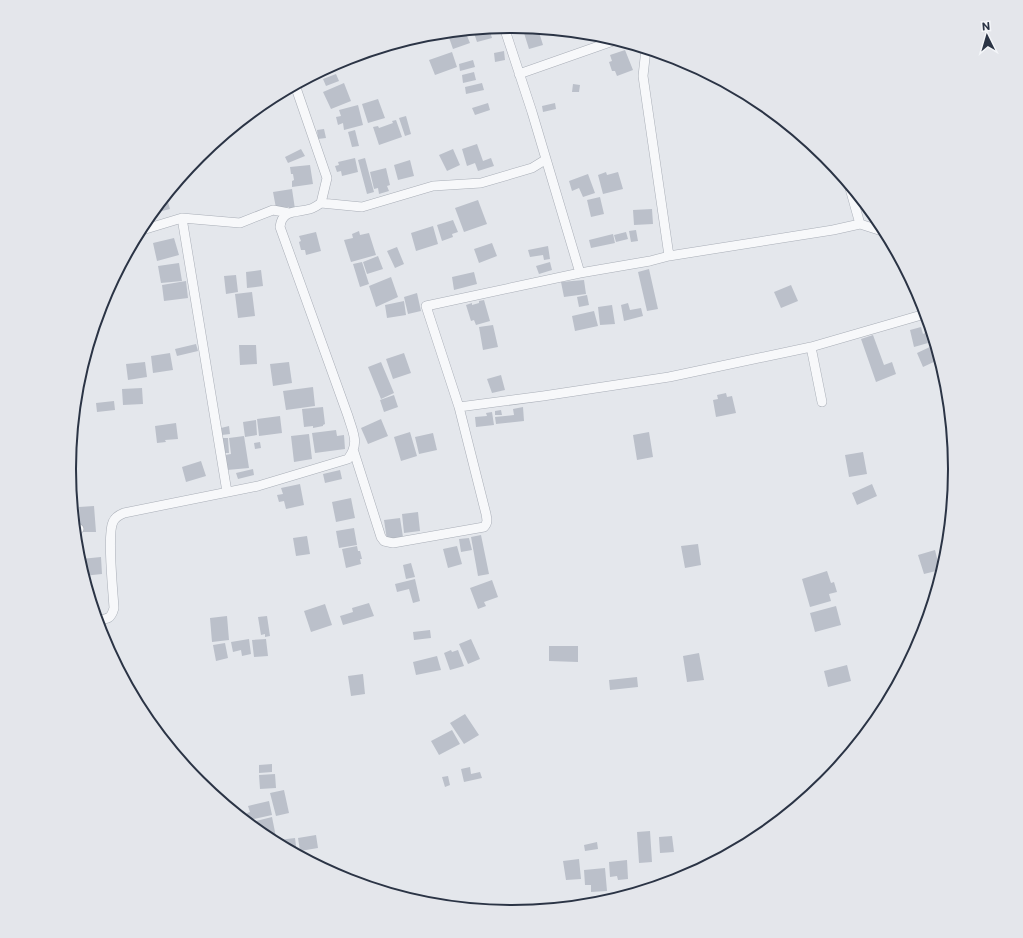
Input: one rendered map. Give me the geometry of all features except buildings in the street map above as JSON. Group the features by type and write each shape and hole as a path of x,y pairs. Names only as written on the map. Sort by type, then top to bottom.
{"street":[{"path":"506,33 580,273"},
{"path":"519,74 606,43"},
{"path":"646,54 644,76 669,256"},
{"path":"297,90 327,178 321,203"},
{"path":"148,228 182,218 240,223 273,210 289,213 311,209 321,203 362,207 433,186 481,183 532,168 545,160"},
{"path":"852,198 860,224"},
{"path":"289,213 284,216 280,227 348,416 356,443 354,452 381,537 384,541 393,543 484,527 487,520 459,406 426,306 580,273 650,261 669,256 833,230 860,224 875,229"},
{"path":"182,218 227,492"},
{"path":"459,406 543,396 670,377 811,346 919,316"},
{"path":"811,346 822,402"},
{"path":"103,619 107,619 112,615 114,608 110,538 112,524 116,517 124,513 258,486 348,458 354,452"}]}
